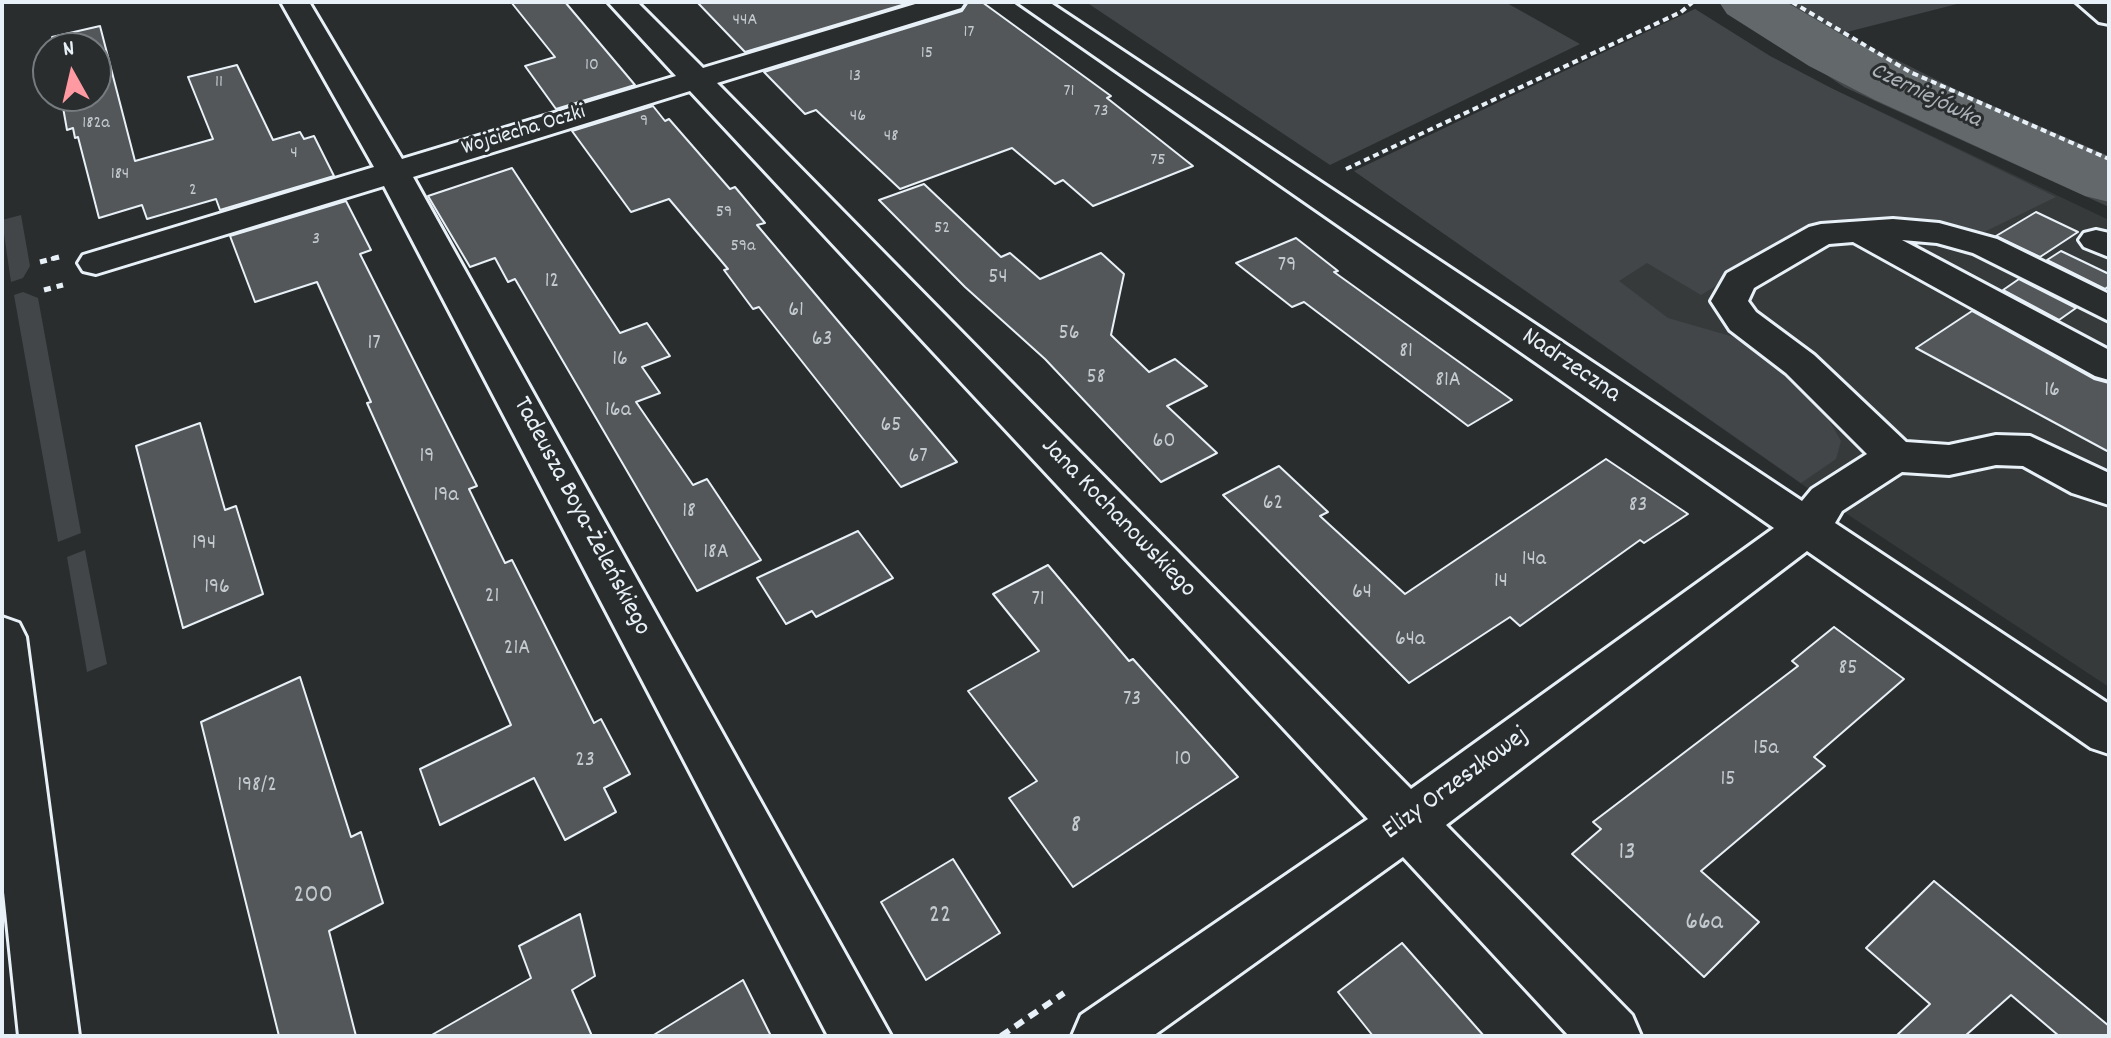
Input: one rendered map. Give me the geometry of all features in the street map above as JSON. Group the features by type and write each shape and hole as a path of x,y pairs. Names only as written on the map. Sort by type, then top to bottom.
{"street":[{"name":"Tadeusza Boya-Żeleńskiego","path":"295,2 393,172 861,1036"},
{"name":"Jana Kochanowskiego","path":"622,2 1611,1036"},
{"name":"Wojciecha Oczki","path":"96,263 951,2"},
{"name":"Nadrzeczna","path":"1031,2 2109,732"},
{"path":"2090,2 2109,16"},
{"path":"1857,230 2109,367"},
{"path":"2109,309 1985,246 1939,233 1857,230 1821,234 1740,281 1729,301 1743,321 1800,364 1895,456 1949,460 1996,450 2030,451 2087,482 2109,489"},
{"name":"Elizy Orzeszkowej","path":"1102,1036 1408,822 1808,527 1827,500 1895,456"},
{"path":"2,637 49,1036"}],"path":[{"path":"1359,162 1681,12 1693,2"},
{"path":"1792,2 1910,72 2109,159"}],"shaded area":[{"path":"1086,2 1505,2 1580,44 1330,165"},
{"path":"1720,2 1965,2 1843,33 1959,91 2109,156 2109,207 1844,87"},
{"path":"1695,9 1770,56 1831,88 2109,220 2109,687 1800,483 1354,171"},
{"path":"1695,9 1770,56 1831,88 2056,197 1980,234 1914,220 1854,218 1800,234 1701,295 1647,263 1619,281 1668,318 1765,346 1813,393 1841,441 1836,459 1801,483 1354,171"},
{"path":"21,215 30,266 23,278 11,282 2,220"},
{"path":"23,292 38,298 81,533 58,542 14,295"},
{"path":"85,550 107,664 87,672 67,557"}],"building":[{"path":"511,2 565,2 635,85 556,109 525,66 555,57"},
{"path":"697,2 912,2 745,52"},
{"path":"968,2 982,2 1111,96 1107,98 1193,166 1093,206 1063,180 1055,184 1012,148 900,189 816,110 805,114 764,72 962,11"},
{"path":"100,26 102,32 74,32"},
{"path":"237,65 273,140 300,132 304,139 314,136 334,176 220,210 216,199 147,219 142,205 99,218 78,137 75,138 73,128 67,130 64,112 112,112 112,72 135,161 213,139 188,77"},
{"path":"653,106 665,121 669,119 730,189 735,187 765,223 757,225 957,462 901,487 759,307 753,309 724,270 728,269 669,199 631,212 572,131"},
{"path":"512,168 620,333 647,323 670,356 642,367 660,393 636,402 693,485 707,479 761,560 697,591 515,279 508,282 495,258 470,267 428,196"},
{"path":"924,184 1001,257 1010,253 1040,279 1101,253 1124,274 1111,335 1149,372 1175,359 1207,386 1167,406 1217,453 1161,482 1045,359 965,287 879,200"},
{"path":"346,201 371,250 360,254 477,486 469,489 505,563 512,560 594,723 601,719 630,774 604,788 616,812 565,840 534,778 440,825 420,769 511,725 367,403 371,402 317,282 255,302 230,236"},
{"path":"2036,212 2078,232 2040,257 1996,236"},
{"path":"1296,238 1338,271 1334,272 1512,400 1468,426 1304,302 1292,307 1236,263"},
{"path":"2061,251 2109,274 2109,286 2105,289 2047,260"},
{"path":"2019,279 2076,308 2059,320 2003,290"},
{"path":"1972,311 2094,379 2109,383 2109,452 1916,348"},
{"path":"200,423 225,510 236,506 263,594 183,628 136,446"},
{"path":"1606,459 1688,514 1644,543 1640,540 1520,626 1510,617 1409,683 1223,495 1279,466 1328,512 1320,516 1405,594"},
{"path":"858,531 893,578 816,617 812,611 786,624 757,578"},
{"path":"1048,565 1129,661 1133,659 1238,777 1073,887 1009,798 1037,781 968,691 1039,651 993,594"},
{"path":"1834,627 1904,679 1814,757 1825,766 1701,871 1759,922 1704,977 1572,854 1601,829 1593,822 1798,666 1792,661"},
{"path":"300,677 351,837 361,832 383,903 329,931 356,1036 279,1036 201,722"},
{"path":"953,859 1000,933 926,980 881,902"},
{"path":"1934,881 2109,1026 2109,1036 2059,1036 2011,995 1965,1036 1896,1036 1930,1004 1866,948"},
{"path":"580,914 595,976 572,990 592,1036 430,1036 531,978 519,946"},
{"path":"1402,943 1484,1036 1373,1036 1338,992"},
{"path":"743,980 771,1036 652,1036"}],"waterway":[{"name":"Czerniejówka","path":"1747,2 1830,53 1897,87 2109,182"}]}
